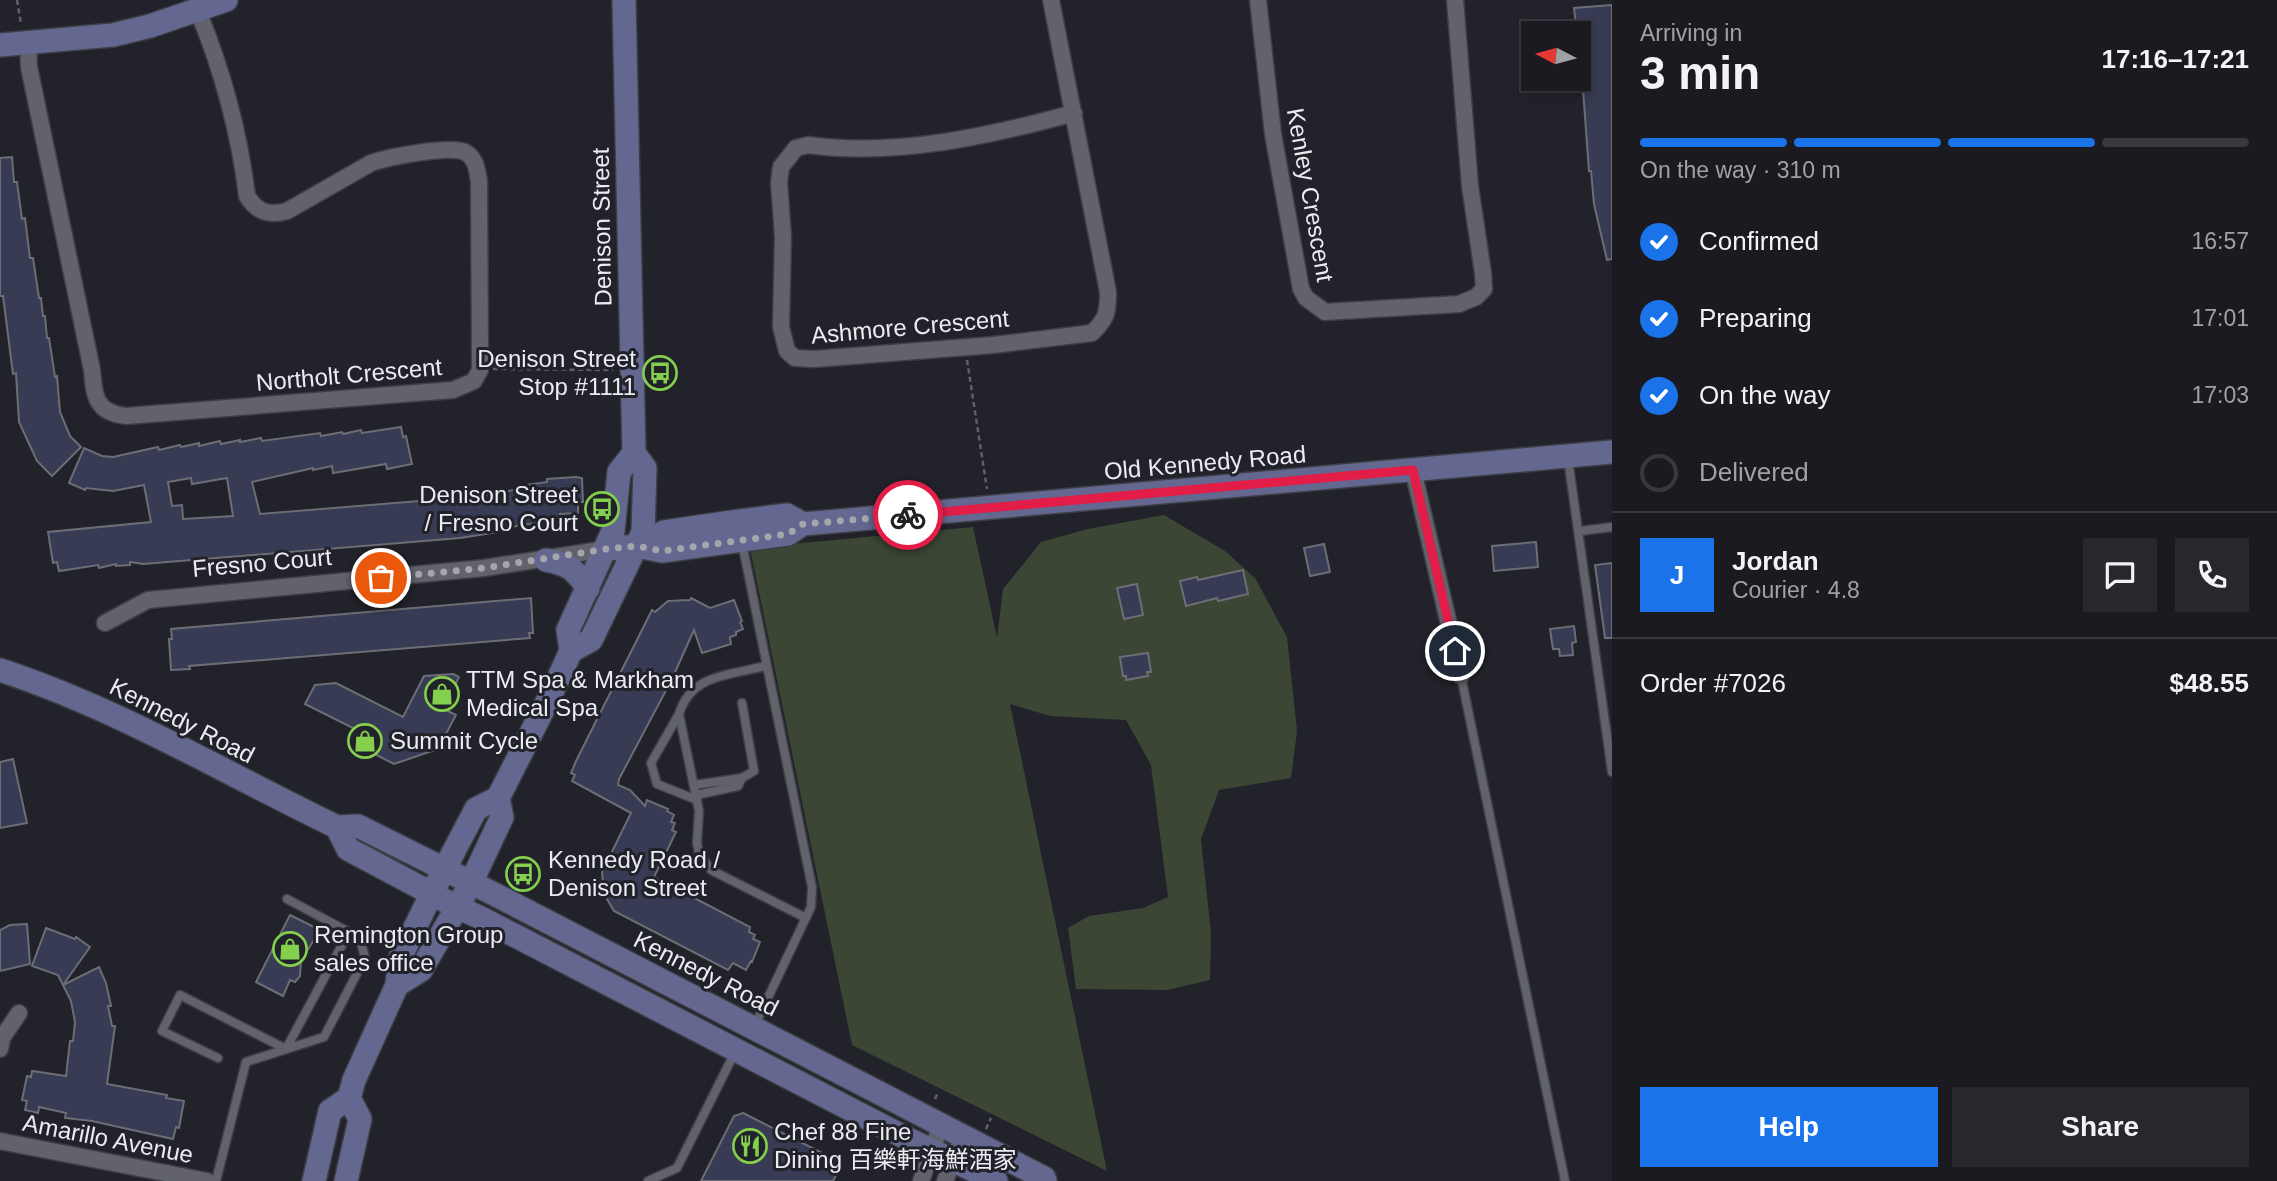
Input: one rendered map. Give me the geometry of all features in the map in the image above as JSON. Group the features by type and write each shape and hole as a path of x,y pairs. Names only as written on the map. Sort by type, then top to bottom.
{"street":[{"path":"0,45 24,33 113,35 150,26 226,0"},
{"name":"Denison Street","path":"570,651 591,640 637,546 644,522 645,468 634,453 624,0"},
{"name":"Ashmore Crescent","path":"1051,0 1074,113 1108,292 1108,312 1102,323 1092,332 965,347 815,359 795,358 787,351 781,327 783,237 779,182 781,167 796,148 808,145 878,147 923,144 1028,126 1074,113"},
{"name":"Kenley Crescent","path":"1258,0 1273,134 1301,289 1306,299 1325,312 1459,304 1476,297 1484,289 1470,186 1455,0"},
{"path":"198,11 218,60 230,102 247,196 254,206 264,212 275,214 287,211 361,168 385,158 450,150 464,152 474,160 479,181 480,370"},
{"name":"Northolt Crescent","path":"24,33 94,387 98,402 112,415 453,390 474,381 480,370"},
{"name":"Old Kennedy Road","path":"637,546 662,551 788,534 803,524 1612,452"},
{"name":"Denison Street","path":"314,1181 330,1111 349,1098 354,1080 397,985 400,958 476,809 498,798 552,692 570,651 568,630 606,549 615,518 619,472 634,453"},
{"path":"1413,470 1461,676"},
{"name":"Old Kennedy Road","path":"637,546 664,532 732,522 787,515 803,524"},
{"name":"Fresno Court","path":"105,623 148,600 470,569 637,546"},
{"path":"546,560 567,564 588,588"},
{"name":"Kennedy Road","path":"0,670 42,684 141,727 337,827 358,826 753,1027 974,1134 1045,1181"},
{"name":"Denison Street","path":"397,985 422,970 471,883 502,817 498,798"},
{"name":"Kennedy Road","path":"337,827 348,849 457,908 932,1150 949,1171 996,1181"},
{"path":"0,1049 2,1038 19,1013"},
{"path":"346,1181 360,1119 349,1098"},
{"path":"921,1181 932,1150 937,1115"},
{"path":"949,1171 974,1134"},
{"name":"Amarillo Avenue","path":"0,1141 206,1181"}],"lane":[{"path":"1568,456 1612,772"},
{"path":"1580,531 1612,527"},
{"path":"741,540 812,887 811,907 753,1027"},
{"path":"742,778 738,786 696,798 657,785 651,763 689,691 699,683 766,666"},
{"path":"1461,676 1565,1181"},
{"path":"694,785 742,778 754,771 742,704"},
{"path":"678,714 700,822 697,843 704,862 719,875 806,918"},
{"path":"216,1181 246,1062 324,1037 365,958 360,938 287,899"},
{"path":"286,1049 349,932"},
{"path":"218,1058 162,1031 180,995 286,1049"},
{"path":"648,1181 677,1168 736,1050"}],"path":[{"path":"17,0 24,33"},
{"path":"965,347 990,507"},
{"path":"480,370 603,370"},
{"path":"937,1115 938,1092"},
{"path":"974,1134 991,1118"}],"green space":[{"path":"1164,515 1225,551 1255,578 1287,637 1297,731 1291,778 1219,790 1201,839 1211,933 1210,980 1167,990 1076,989 1068,928 1089,916 1143,908 1168,897 1151,765 1126,720 1050,716 1010,704 1107,1171 852,1045 750,548 973,527 997,638 1003,589 1041,542 1088,529"}],"building":[{"path":"1612,5 1612,259 1607,260 1589,171 1583,91 1591,91 1591,21 1576,21 1574,8"},
{"path":"12,157 14,182 17,182 22,219 25,218 30,258 33,258 55,377 57,376 60,412 70,436 81,447 52,476 37,461 19,422 16,373 13,374 3,296 0,296 0,158"},
{"path":"401,427 403,437 406,436 412,464 387,469 386,464 333,473 332,466 313,468 252,482 260,514 481,496 525,488 525,485 547,482 547,479 576,477 582,478 583,502 578,502 578,513 560,514 560,518 542,519 542,522 498,529 499,532 460,538 143,564 130,562 130,565 116,564 99,568 98,565 59,571 57,562 53,563 48,532 151,522 144,485 113,491 85,490 69,483 84,448 102,456 113,457 158,447 159,450 199,443 199,446 220,441 221,444 261,438 262,441 361,430 362,433","holes":["191,478 192,484 227,478 233,516 183,519 182,505 172,506 168,482"]},
{"path":"1536,542 1538,567 1494,571 1492,546"},
{"path":"1324,544 1330,572 1310,576 1304,548"},
{"path":"1612,563 1612,638 1605,638 1595,565"},
{"path":"1243,570 1248,594 1186,606 1180,581 1197,577 1198,580"},
{"path":"1137,584 1143,615 1124,619 1117,588"},
{"path":"531,598 533,633 529,633 530,638 189,666 190,669 171,670 171,629"},
{"path":"691,598 710,608 734,600 743,629 730,637 731,644 702,653 694,630 618,785 630,790 645,806 647,800 668,809 667,811 674,815 671,822 675,823 672,830 676,832 654,877 750,927 749,932 755,935 753,939 760,942 746,970 733,963 728,970 614,911 604,894 602,872 631,813 572,781 575,775 571,773 576,761 652,610 655,612 668,601"},
{"path":"1574,626 1576,642 1572,643 1573,655 1560,656 1559,649 1553,649 1550,629"},
{"path":"1148,653 1151,672 1147,672 1148,676 1126,680 1120,657"},
{"path":"453,674 459,677 444,709 456,715 438,749 394,764 361,747 367,735 305,704 315,685 336,683 403,717 424,676"},
{"path":"13,759 27,823 0,828 0,762"},
{"name":"Remington Group sales office","path":"290,915 320,930 301,961 300,976 295,982 290,980 283,996 256,982"},
{"path":"27,924 30,964 0,971 0,930 10,925"},
{"path":"46,928 75,939 76,937 90,947 63,985 58,975 32,966"},
{"path":"99,967 106,983 112,1026 115,1026 107,1084 167,1095 166,1098 184,1101 179,1128 176,1127 173,1139 92,1121 65,1118 66,1113 39,1107 38,1113 25,1110 27,1101 22,1100 27,1076 31,1077 32,1071 66,1076 75,1022 71,1001 63,985"},
{"path":"743,1113 842,1163 833,1181 701,1181 734,1116"}],"way so far":[{"path":"381,578 484,568 637,546 662,551 788,534 803,524 908,515"}],"place":[{"name":"Denison Street Stop #1111","path":"660,373"},
{"name":"Denison Street / Fresno Court","path":"602,509"},
{"name":"TTM Spa & Markham Medical Spa","path":"442,694"},
{"name":"Summit Cycle","path":"365,741"},
{"name":"Kennedy Road / Denison Street","path":"523,874"},
{"name":"Remington Group sales office","path":"290,949"},
{"name":"Chef 88 Fine Dining 百樂軒海鮮酒家","path":"750,1146"}],"route":[{"path":"908,515 1413,470 1455,651"}]}
